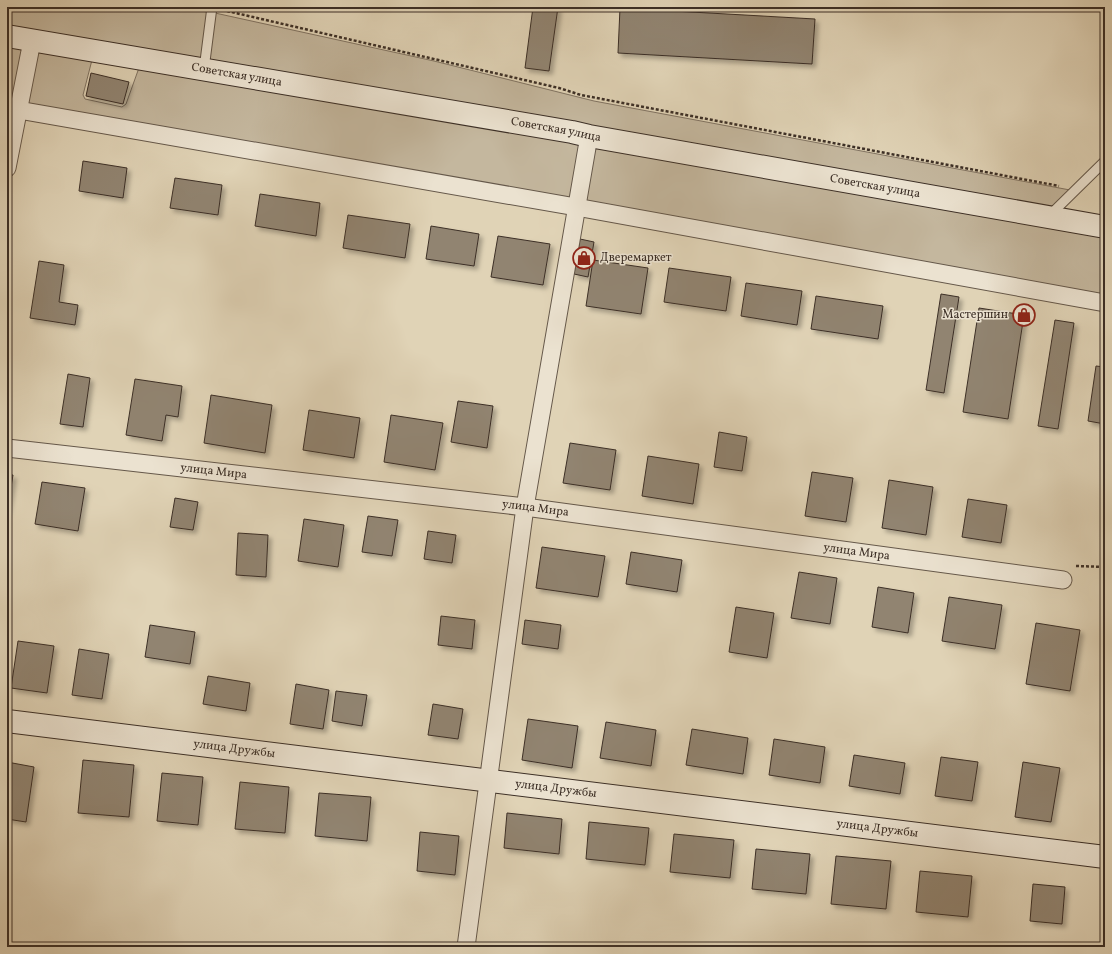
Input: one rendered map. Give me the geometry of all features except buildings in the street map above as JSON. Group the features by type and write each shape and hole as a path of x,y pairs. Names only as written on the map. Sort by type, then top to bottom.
{"main road":[{"name":"Советская улица","path":"7,36 572,132 1105,227"},
{"name":"улица Дружбы","path":"7,721 1105,857"}],"street":[{"path":"7,168 13,109 32,41"},
{"path":"13,109 576,207 1105,303"},
{"path":"466,947 525,507 589,136"},
{"name":"улица Мира","path":"7,448 525,507 1063,580"}],"lane":[{"path":"204,70 212,8"},
{"path":"1048,217 1105,161"}],"path":[{"path":"212,8 559,88 581,95 1076,190"},
{"path":"1063,580 1073,566 1105,567"}],"shaded area":[{"path":"7,7 180,7 207,12 201,64 7,32"},
{"path":"215,13 434,61 594,101 1070,190 1047,213 207,65"},
{"path":"7,41 27,45 15,105 7,103"},
{"path":"37,48 93,56 83,95 85,99 122,107 126,104 140,65 583,139 571,203 24,107"},
{"path":"593,143 1105,233 1105,298 584,204"}],"place":[{"name":"Дверемаркет","path":"584,258"},
{"name":"Мастершин","path":"1024,315"}]}
